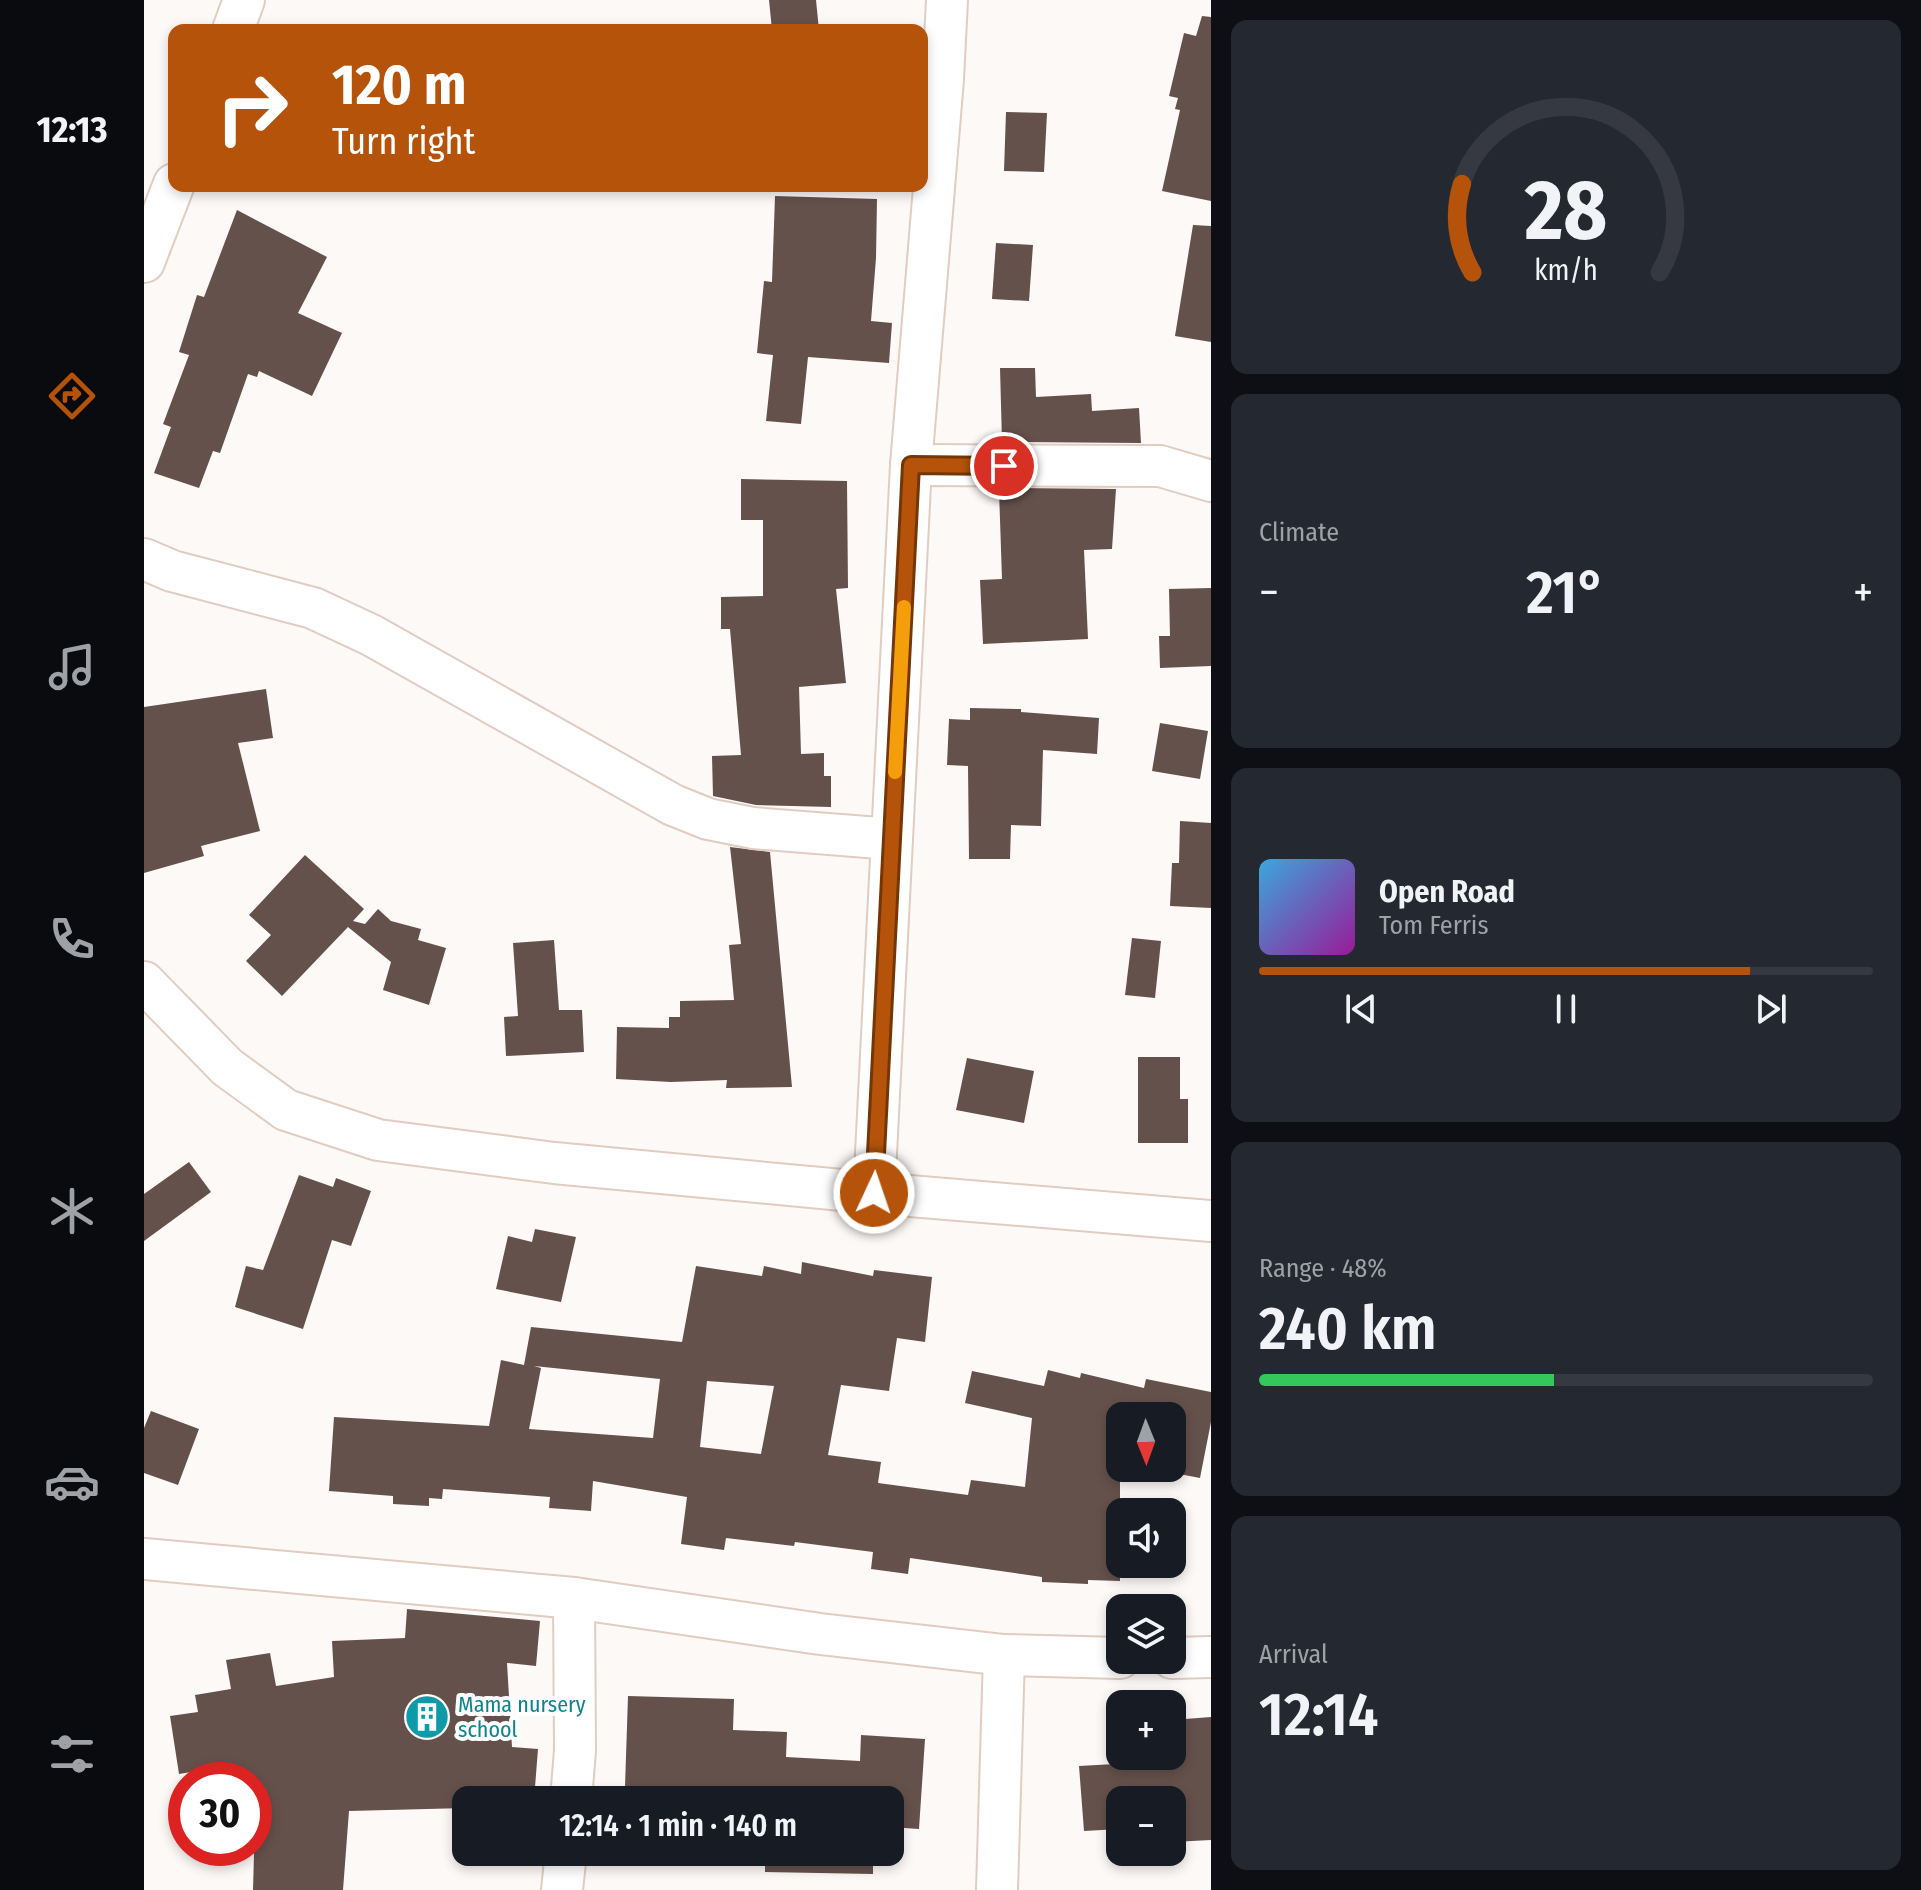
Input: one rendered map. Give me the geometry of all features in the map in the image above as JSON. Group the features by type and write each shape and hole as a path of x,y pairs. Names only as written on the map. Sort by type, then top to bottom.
{"street":[{"path":"235,24 244,0"},
{"path":"874,1193 911,465 947,0"},
{"path":"144,262 171,192"},
{"path":"911,465 1160,466 1211,481"},
{"path":"144,559 172,571 313,608 371,635 673,805 708,819 753,828 892,839"},
{"path":"144,982 227,1067 286,1110 378,1140 554,1163 1211,1221"},
{"path":"144,1559 574,1598 820,1634 1004,1655 1106,1658"},
{"path":"572,1786 575,1750 574,1598"},
{"path":"997,1890 1004,1655"},
{"path":"1186,1658 1211,1657"},
{"path":"562,1890 565,1866"}],"building":[{"path":"769,0 816,0 818,24 771,24"},
{"path":"1202,16 1211,17 1211,201 1162,191 1180,110 1175,109 1178,98 1169,96 1184,33 1196,36"},
{"path":"1006,112 1047,113 1044,172 1004,171"},
{"path":"775,196 877,199 871,321 892,323 889,363 808,357 801,424 766,421 773,355 757,353 764,281 772,282"},
{"path":"237,210 327,257 298,313 342,333 312,396 259,371 257,377 248,374 220,453 213,451 199,488 154,473 171,427 163,424 189,355 179,352 197,295 204,297"},
{"path":"1193,225 1211,226 1211,342 1175,336"},
{"path":"996,243 1033,245 1029,301 992,299"},
{"path":"1000,368 1035,368 1036,397 1091,394 1092,411 1139,408 1141,443 1002,442"},
{"path":"741,479 847,481 848,588 836,589 846,683 799,687 801,754 824,753 824,776 831,776 831,807 756,805 713,796 712,756 741,755 730,629 721,629 721,597 763,596 763,520 741,520"},
{"path":"1116,489 1112,549 1084,550 1088,639 983,644 980,580 1002,579 999,490"},
{"path":"1211,588 1211,666 1160,668 1159,636 1170,636 1169,589"},
{"path":"266,689 273,738 238,743 260,831 201,846 204,856 144,873 144,707"},
{"path":"970,708 1021,709 1021,712 1099,718 1097,754 1043,750 1041,826 1011,825 1010,859 969,859 968,766 947,765 949,719 970,720"},
{"path":"1160,723 1208,731 1200,779 1152,771"},
{"path":"1180,821 1211,823 1211,908 1170,906 1172,863 1179,863"},
{"path":"730,847 770,852 792,1087 726,1088 727,1080 671,1082 616,1079 617,1027 669,1028 669,1017 680,1017 680,1001 734,1000 729,945 741,944"},
{"path":"305,855 364,909 353,921 365,924 378,909 391,921 421,929 418,940 446,948 429,1005 383,990 391,962 348,927 282,996 246,961 271,935 249,915"},
{"path":"1132,938 1161,941 1155,998 1125,995"},
{"path":"554,940 559,1010 582,1010 584,1052 506,1056 504,1017 518,1016 513,943"},
{"path":"1138,1057 1180,1057 1180,1099 1188,1099 1188,1143 1138,1143"},
{"path":"967,1058 1034,1071 1024,1123 956,1110"},
{"path":"189,1162 211,1192 144,1241 144,1194"},
{"path":"299,1175 333,1187 336,1178 371,1191 351,1246 332,1240 303,1329 235,1307 246,1266 263,1270"},
{"path":"535,1229 576,1237 561,1302 496,1289 508,1236 532,1242"},
{"path":"802,1262 873,1276 874,1270 932,1277 925,1342 897,1338 889,1391 841,1385 828,1455 881,1462 878,1483 968,1495 971,1480 1025,1487 1032,1418 965,1403 972,1371 1044,1386 1048,1370 1080,1378 1081,1373 1144,1388 1146,1379 1211,1392 1211,1422 1200,1478 1186,1475 1186,1402 1106,1402 1106,1482 1120,1482 1120,1498 1106,1498 1106,1578 1120,1578 1120,1581 1088,1580 1088,1584 1042,1582 1042,1577 910,1558 908,1574 871,1569 873,1552 795,1542 794,1546 726,1538 724,1550 681,1544 687,1497 593,1481 591,1511 549,1508 550,1497 443,1489 442,1499 429,1498 429,1506 393,1504 393,1496 329,1491 334,1417 489,1426 501,1360 524,1365 531,1327 682,1342 696,1266 762,1276 764,1266 801,1274","holes":["534,1366 660,1379 653,1438 529,1429 541,1368","707,1381 774,1386 761,1454 700,1447"]},
{"path":"151,1411 199,1429 178,1485 144,1473 144,1428"},
{"path":"407,1609 540,1621 536,1666 507,1663 512,1747 538,1749 535,1786 452,1786 452,1808 349,1811 343,1890 253,1890 254,1866 272,1866 272,1762 177,1762 170,1716 198,1712 195,1695 231,1689 226,1660 270,1653 276,1686 334,1677 332,1641 405,1638"},
{"path":"628,1696 734,1699 733,1730 787,1732 786,1757 860,1761 861,1735 925,1739 919,1829 904,1828 904,1786 625,1786"},
{"path":"1211,1717 1211,1840 1186,1841 1186,1786 1106,1786 1106,1830 1084,1831 1079,1766 1106,1764 1106,1770 1186,1770 1186,1719"},
{"path":"765,1866 873,1866 873,1874 765,1872"}],"slow traffic":[{"path":"895,772 904,607"}],"place":[{"name":"Mama nursery school","path":"427,1717"}],"route":[{"path":"874,1193 911,465 1004,466"}]}
